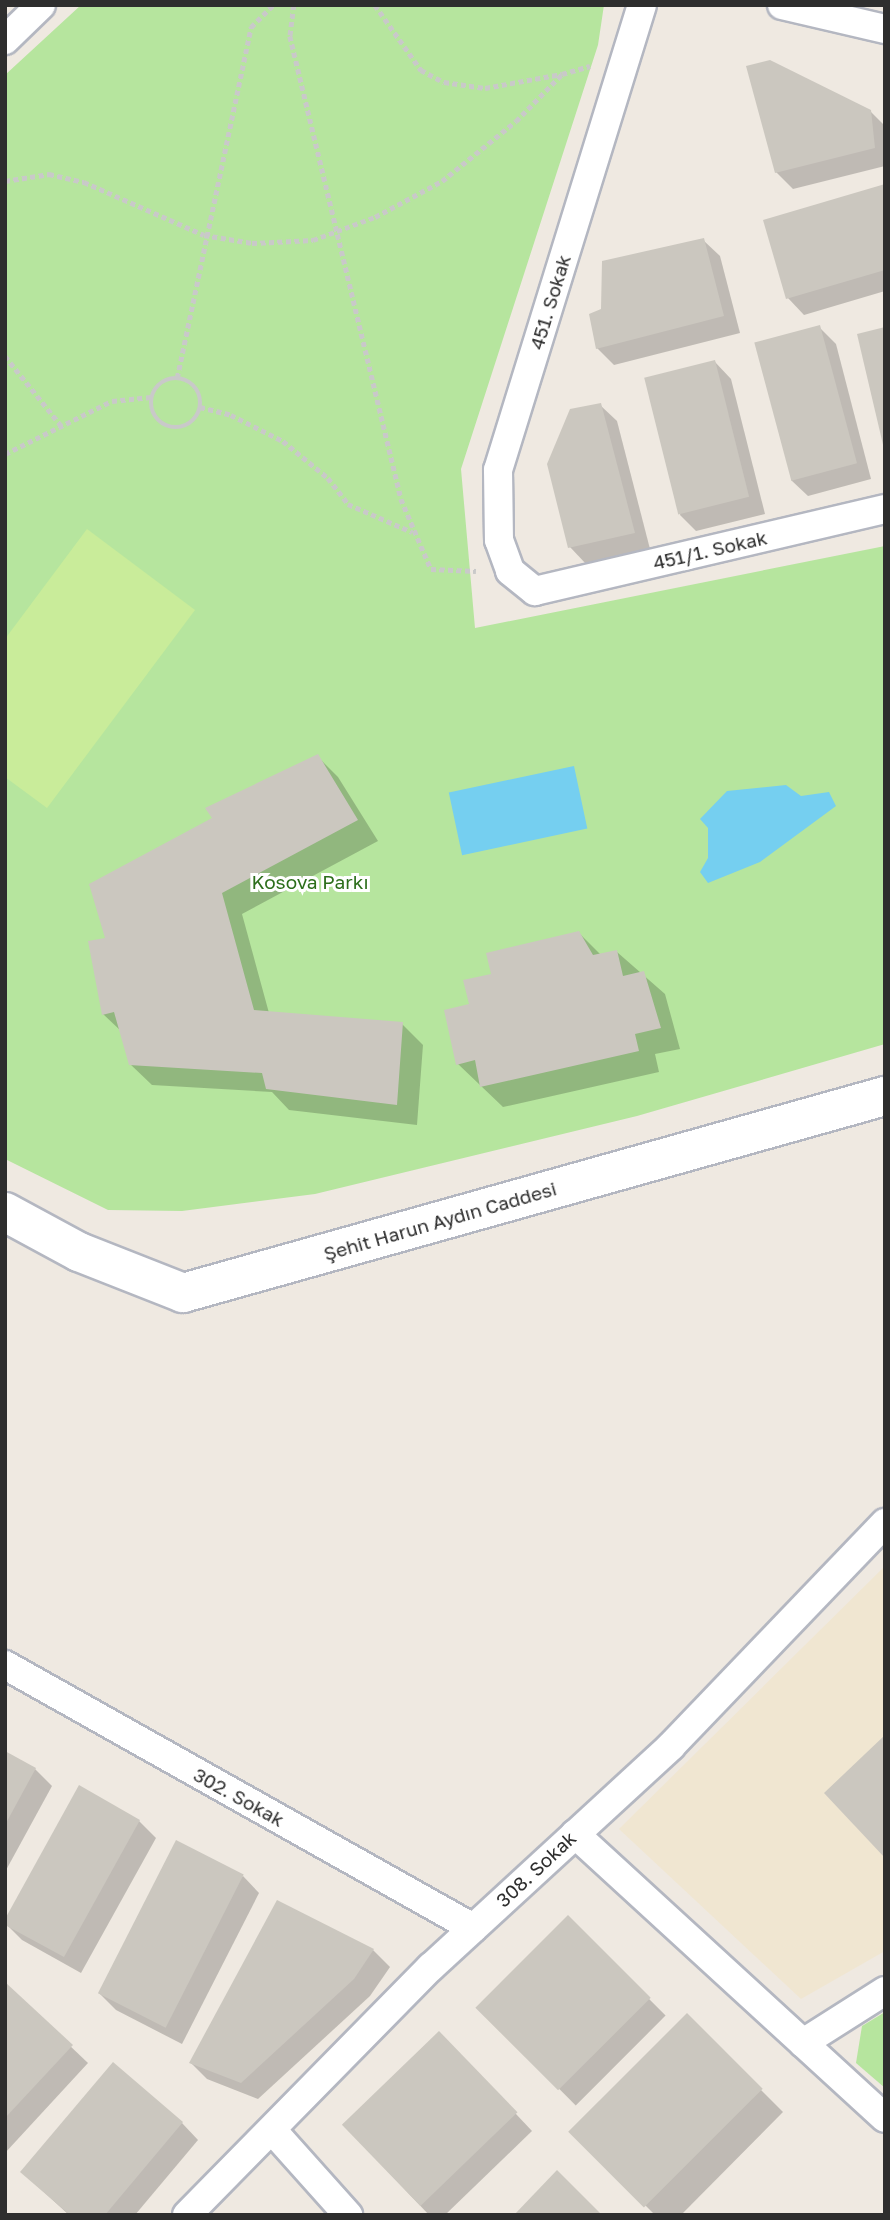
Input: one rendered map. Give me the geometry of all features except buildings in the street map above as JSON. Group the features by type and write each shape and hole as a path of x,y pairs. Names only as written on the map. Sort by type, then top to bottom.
{"main road":[{"name":"Şehit Harun Aydın Caddesi","path":"5,1212 79,1252 183,1293 885,1096"}],"street":[{"path":"5,40 41,5"},
{"name":"451. Sokak","path":"510,571 499,540 498,470 642,5"},
{"path":"782,5 885,29"},
{"name":"451/1. Sokak","path":"510,571 534,591 885,509"},
{"name":"308. Sokak","path":"187,2215 473,1928 671,1745 885,1523"},
{"name":"302. Sokak","path":"5,1665 473,1928"},
{"path":"575,1834 885,2118"},
{"path":"803,2043 885,1991"},
{"path":"273,2131 348,2215"}],"path":[{"path":"177,378 204,235 251,27 273,5"},
{"path":"294,5 290,36 339,230 401,499 413,533 432,569 510,571"},
{"path":"376,5 421,70 444,82 485,88 562,74 625,55"},
{"path":"5,181 49,174 84,182 204,235 252,243 313,240 375,217 442,181 516,121 562,74"},
{"path":"5,356 63,428"},
{"path":"177,378 198,390 200,408 193,421 171,428 157,420 151,397 160,382 177,378"},
{"path":"5,454 63,428 113,401 151,397"},
{"path":"200,408 231,415 283,441 328,478 348,504 413,533"}],"shaded area":[{"path":"885,1566 885,1951 801,1999 619,1829"}],"green space":[{"name":"Kosova Parkı","path":"81,5 604,5 598,45 461,469 475,628 885,546 885,1044 637,1116 315,1194 182,1211 108,1210 5,1159 5,75"},
{"path":"87,529 195,610 47,808 5,777 5,639"},
{"path":"885,2012 885,2088 856,2063 862,2026"}],"water":[{"path":"574,766 587,829 462,855 449,793"},
{"path":"786,785 801,796 829,792 836,806 760,862 708,883 700,872 708,858 708,828 700,819 727,791"}]}
